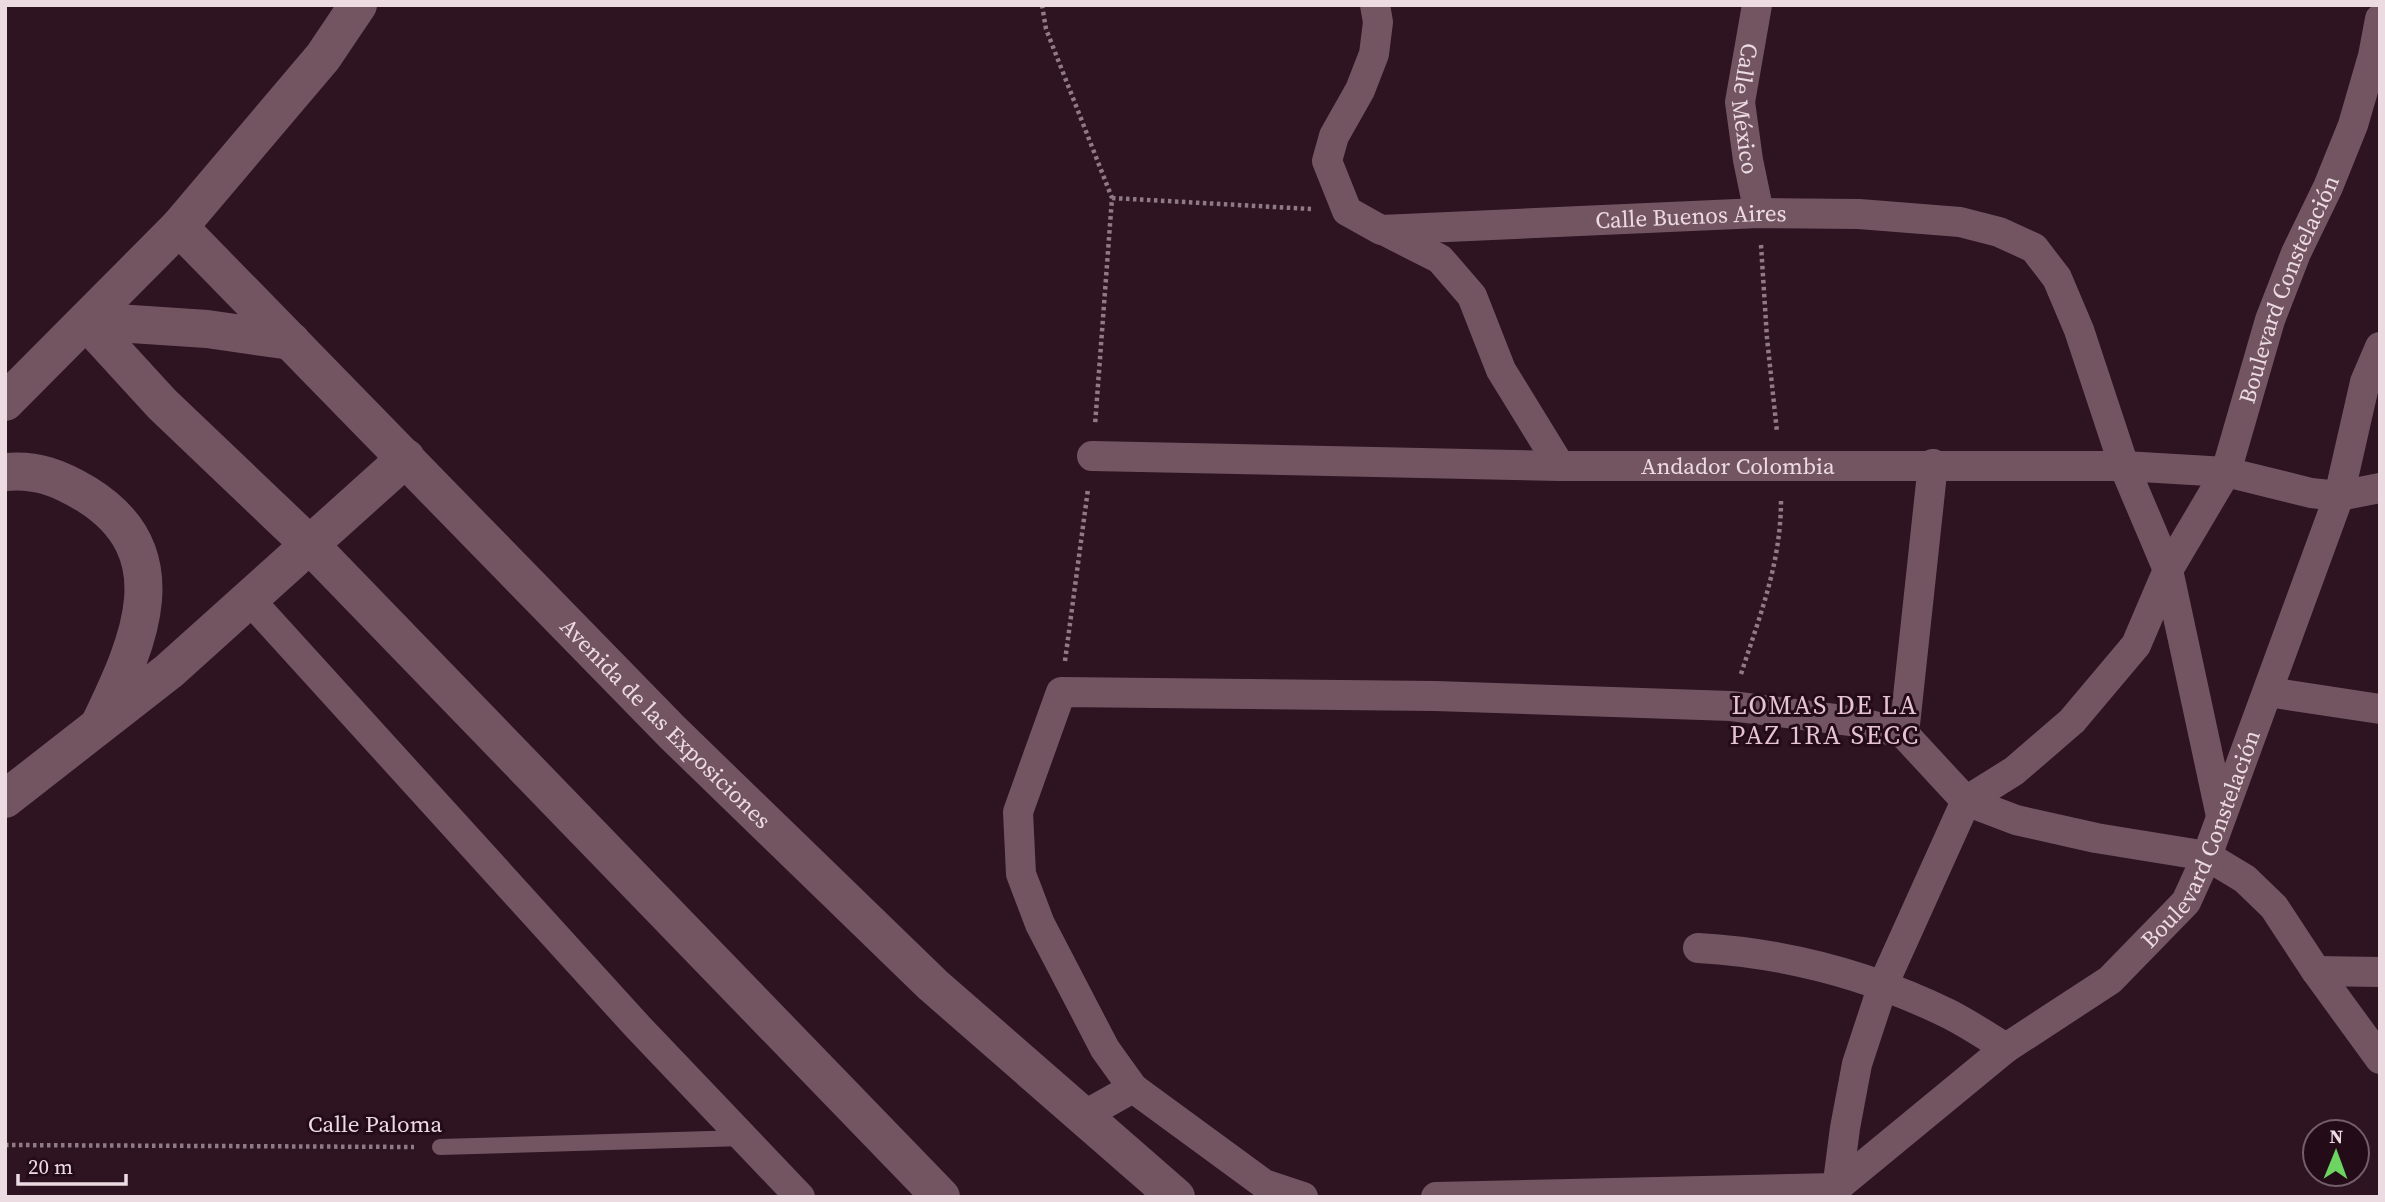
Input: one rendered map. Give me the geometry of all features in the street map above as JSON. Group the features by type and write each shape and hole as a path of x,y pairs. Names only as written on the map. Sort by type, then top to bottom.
{"street":[{"path":"5,402 179,227 323,57 358,5"},
{"path":"1375,5 1378,22 1374,54 1360,90 1334,136 1326,161 1347,211 1440,259 1472,296 1501,370 1560,466"},
{"name":"Calle México","path":"1758,5 1740,102 1759,213"},
{"name":"Boulevard Constelación","path":"1966,801 2014,771 2072,721 2136,645 2168,570 2225,472 2270,320 2296,253 2328,187 2353,125 2373,56 2380,19"},
{"name":"Calle Buenos Aires","path":"1381,230 1759,213 1859,214 1960,222 1999,232 2034,248 2062,288 2079,330 2124,466 2168,570 2221,816"},
{"name":"Avenida de las Exposiciones","path":"179,227 683,742 933,985 1176,1197"},
{"path":"86,321 207,329 291,341"},
{"path":"86,321 162,404 311,546 942,1197"},
{"name":"Boulevard Constelación","path":"1836,1192 2006,1048 2110,980 2186,902 2207,856 2339,495 2365,382 2380,348"},
{"name":"Andador Colombia","path":"1092,456 1560,466 2124,466 2225,472 2311,493 2339,495 2380,488"},
{"path":"5,799 169,671 406,458"},
{"path":"1904,734 1933,464"},
{"path":"5,472 22,470 59,478 117,518 136,545 145,580 141,623 125,671 97,729"},
{"path":"250,600 638,1027 800,1197"},
{"path":"1303,1197 1264,1184 1133,1088 1099,1038 1040,924 1021,874 1018,812 1061,692 1435,696 1731,706 1859,722 1904,734 1966,801 2016,820 2042,826 2096,838 2207,856 2245,879 2274,907 2316,971 2380,1059"},
{"path":"2267,692 2380,709"},
{"path":"1436,1197 1836,1192 1857,1063 1883,985 1966,801"},
{"path":"1699,948 1739,950 1805,962 1883,985 1952,1016 2006,1048"},
{"path":"2316,971 2380,972"},
{"path":"1083,1116 1133,1088"}],"lane":[{"name":"Calle Paloma","path":"439,1147 744,1138"}],"path":[{"path":"1042,5 1046,29 1112,198 1092,456 1061,692"},
{"path":"1112,198 1347,211"},
{"name":"Calle Paloma","path":"5,1145 439,1147"}],"district":[{"name":"LOMAS DE LA PAZ 1RA SECC","path":"1825,720"}]}
